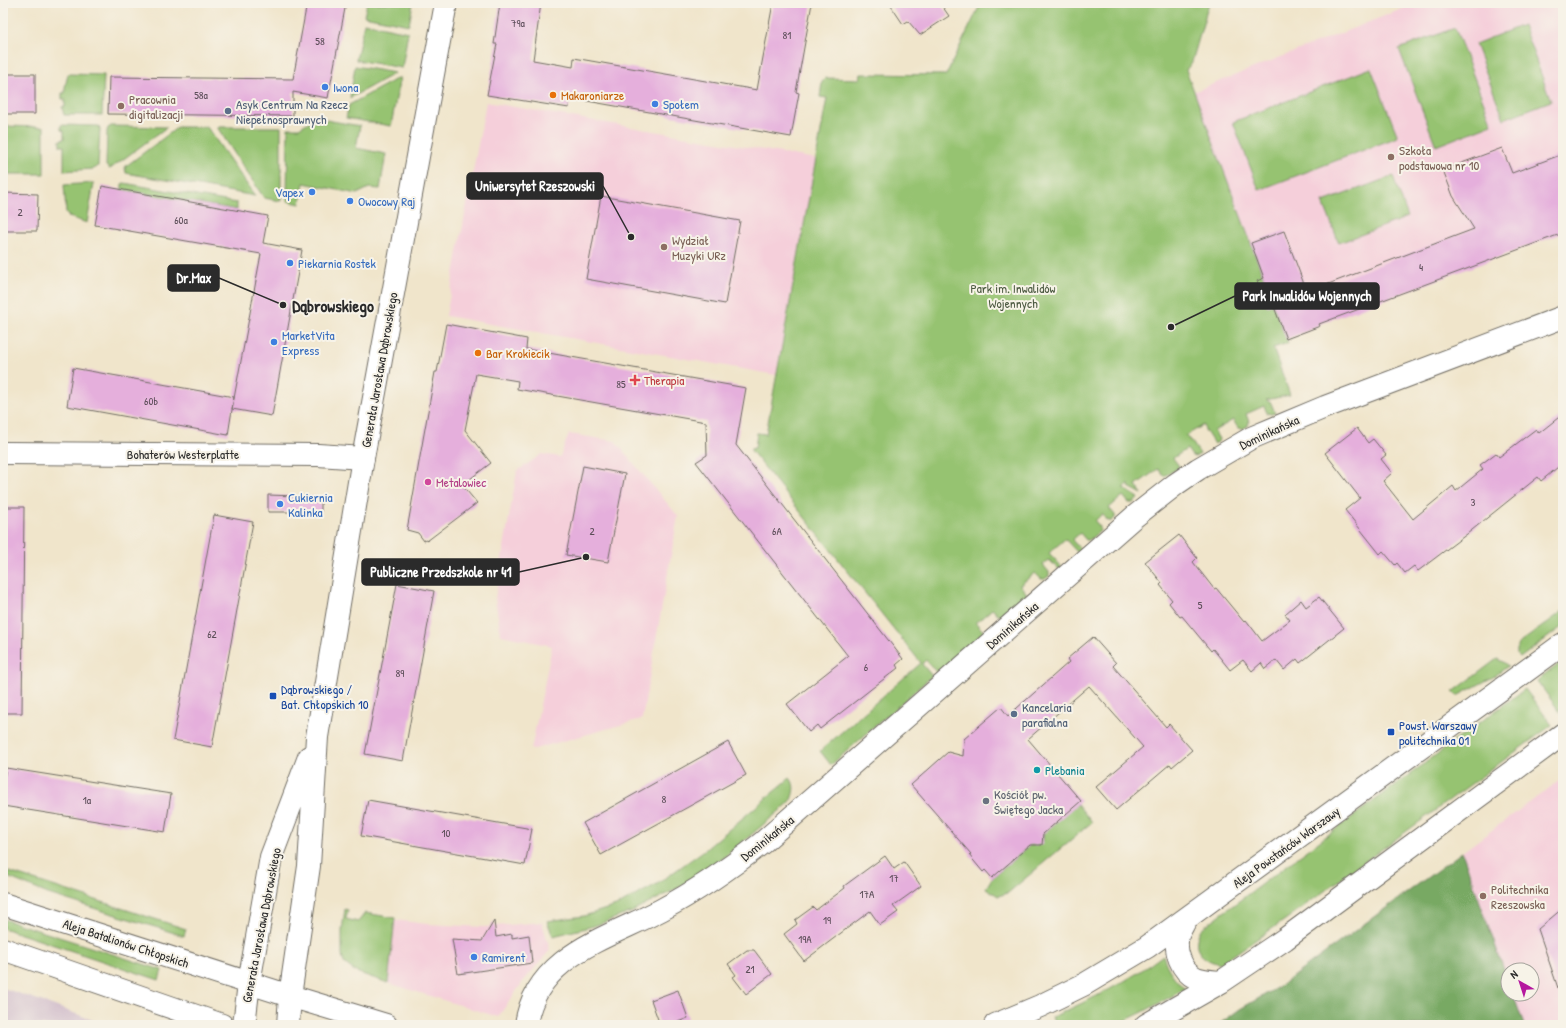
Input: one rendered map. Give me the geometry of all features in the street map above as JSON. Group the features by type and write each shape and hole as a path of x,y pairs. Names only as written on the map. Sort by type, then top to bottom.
{"main road":[{"name":"Generała Jarosława Dąbrowskiego","path":"288,1025 290,996 309,866 317,737 363,458 446,3"},
{"name":"Dominikańska","path":"526,1025 528,1009 535,994 550,974 563,963 590,944 660,911 701,888 762,843 1128,522 1176,484 1198,469 1251,438 1325,407 1563,317"},
{"name":"Bohaterów Westerplatte","path":"3,453 318,455 363,458"},
{"name":"Aleja Powstańców Warszawy","path":"995,1025 1040,1006 1085,984 1147,947 1185,921 1563,644"},
{"path":"1146,1025 1221,982 1286,939 1563,734"},
{"name":"Generała Jarosława Dąbrowskiego","path":"244,1025 249,983 271,857 317,737"},
{"name":"Aleja Batalionów Chłopskich","path":"3,904 290,996"},
{"path":"1185,921 1178,936 1177,949 1180,960 1186,970 1195,977 1221,982"},
{"path":"3,949 222,1025"},
{"path":"290,996 386,1025"}],"shaded area":[{"name":"Szkoła podstawowa nr 10","path":"1417,3 1563,3 1563,233 1338,317 1337,316 1320,322 1320,326 1286,339 1267,306 1257,281 1264,278 1193,92"},
{"path":"486,102 816,159 776,375 446,316"},
{"path":"569,434 615,441 678,516 642,719 531,750 552,646 501,635 495,599 517,471 542,454 560,457"},
{"name":"Politechnika Rzeszowska","path":"1563,778 1563,1025 1219,1025 1280,986"},
{"path":"395,920 427,924 484,927 542,922 550,950 522,983 498,1017 388,983"},
{"path":"3,988 41,1001 106,1025 3,1025"}],"green space":[{"path":"367,3 413,3 409,25 364,16"},
{"name":"Park im. Inwalidów Wojennych","path":"981,3 1209,3 1192,62 1186,70 1264,278 1257,281 1267,306 1273,304 1288,343 1273,348 1290,395 1266,400 1271,403 1275,413 1267,413 1264,406 1246,414 1249,422 1248,426 1242,429 1238,428 1233,420 1214,431 1219,439 1218,442 1214,444 1205,430 1204,425 1185,436 1190,439 1200,454 1195,457 1192,456 1187,449 1173,458 1179,466 1177,469 1164,476 1158,469 1136,485 1142,494 1129,487 1129,484 1123,488 1139,498 1133,503 1129,503 1123,496 1109,508 1115,515 1115,518 1112,521 1108,521 1102,514 1095,521 1100,527 1100,531 1089,540 1086,540 1080,533 1072,540 1081,550 1078,553 1065,539 1049,553 1062,567 1059,569 1049,560 1043,565 1049,572 1049,576 1045,579 1041,579 1035,573 1020,585 1027,594 1001,617 992,609 976,623 984,632 937,673 926,660 922,664 932,676 831,765 820,751 921,663 750,449 755,448 757,433 766,434 827,98 820,97 822,82 826,78 860,79 861,74 946,75"},
{"path":"364,23 408,32 402,68 356,60"},
{"path":"1523,25 1551,101 1504,119 1475,44"},
{"path":"1455,28 1492,124 1436,146 1399,49"},
{"path":"355,66 395,73 350,98"},
{"path":"1371,68 1398,137 1259,190 1233,122"},
{"path":"68,74 104,75 102,115 64,115 62,107 65,107 65,99 62,99 62,93 65,93"},
{"path":"400,77 391,126 346,118 349,105"},
{"path":"315,118 360,126 356,148 386,154 380,189 369,188 357,194 304,183 300,204 287,201 288,128 299,128"},
{"path":"61,125 99,126 98,166 93,169 64,171 64,146 60,146 60,140 64,139 64,131 61,130"},
{"path":"3,126 44,127 44,174 3,174"},
{"path":"111,126 167,127 110,169 106,166 107,131"},
{"path":"178,127 207,127 255,196 126,173 126,166"},
{"path":"217,127 281,127 281,201 264,198"},
{"path":"1393,176 1408,217 1339,243 1323,202"},
{"path":"94,183 87,223 69,217 66,212 64,185"},
{"path":"124,183 237,203 237,210 122,190 122,184"},
{"path":"1563,611 1563,626 1520,658 1517,655 1517,645"},
{"path":"1497,659 1508,666 1495,676 1457,696 1453,692"},
{"path":"1563,661 1563,716 1537,681"},
{"path":"1525,689 1552,725 1285,920 1220,964 1207,960 1199,952 1197,942 1201,929"},
{"path":"790,778 794,789 790,802 725,857 680,887 632,912 594,926 553,936 547,921 584,916 616,906 657,884 706,849"},
{"path":"1077,804 1092,822 1008,893 998,896 986,888 992,878 1030,845 1038,845 1043,841 1043,834"},
{"name":"Politechnika Rzeszowska","path":"1462,852 1501,962 1500,962 1500,1002 1516,1002 1524,1025 1218,1025 1240,1009 1280,986"},
{"path":"3,870 186,929 184,936 48,894 3,875"},
{"path":"345,909 348,910 346,919 358,922 365,913 395,918 388,983 356,972 344,963 342,955 342,930"},
{"path":"3,919 162,970 159,980 3,928"},
{"path":"1163,955 1171,973 1185,989 1116,1025 1055,1025 1052,1017 1123,982"}],"building":[{"path":"307,3 346,3 328,98 293,92 293,116 108,114 109,77 293,79"},
{"path":"500,3 541,3 533,60 573,67 574,58 757,90 773,3 812,3 796,92 799,93 791,137 570,98 569,108 487,95 497,44 494,44"},
{"path":"889,3 940,3 949,16 920,35 908,21 903,24"},
{"path":"3,74 35,74 35,114 3,114"},
{"path":"1502,148 1512,173 1563,154 1563,233 1319,324 1320,326 1286,339 1273,304 1267,306 1257,281 1264,278 1251,243 1284,231 1307,292 1474,229 1453,196 1443,170"},
{"path":"102,186 268,216 263,243 302,250 272,416 232,409 261,254 95,225"},
{"path":"3,193 38,194 37,231 3,231"},
{"name":"Wydział Muzyki URz","path":"601,196 740,221 725,304 586,279"},
{"path":"446,324 527,339 526,349 746,388 736,445 903,659 896,665 898,668 820,729 817,725 809,732 787,704 848,656 696,462 707,455 706,422 517,389 518,381 476,374 465,430 491,463 462,485 477,503 427,541 424,541 418,533 407,530 435,372 437,372"},
{"path":"73,368 234,397 228,435 67,406"},
{"path":"1563,414 1563,463 1541,481 1538,477 1418,571 1414,566 1405,573 1397,563 1395,565 1383,551 1380,554 1345,510 1360,498 1325,453 1357,428 1368,443 1373,439 1386,455 1381,459 1392,473 1383,481 1413,519 1453,486 1456,491 1483,469 1480,465 1496,453 1499,457 1536,429 1539,433"},
{"path":"583,466 625,474 608,562 566,555"},
{"path":"268,495 321,497 321,512 268,512"},
{"path":"3,507 24,507 22,713 3,713"},
{"path":"214,515 253,522 212,747 173,740"},
{"path":"1179,535 1197,558 1193,562 1214,589 1216,588 1244,622 1246,620 1262,641 1290,620 1285,614 1301,600 1306,607 1319,597 1344,628 1300,663 1297,659 1284,670 1276,660 1265,669 1261,663 1252,671 1243,660 1230,670 1213,649 1211,651 1182,616 1180,617 1169,603 1172,600 1160,585 1162,583 1145,562"},
{"path":"397,584 434,591 403,761 365,754"},
{"path":"1093,637 1116,663 1113,666 1166,727 1169,724 1192,750 1172,767 1170,764 1116,810 1096,787 1143,747 1089,686 1028,739 1081,801 1043,834 1042,845 1030,845 992,878 985,870 983,872 969,855 971,854 911,785 948,752 963,756 964,739 1001,707 1008,716 1069,662 1067,659"},
{"path":"728,742 746,775 601,855 583,823"},
{"path":"6,768 171,794 165,832 3,806 3,785"},
{"path":"368,800 532,829 525,865 361,836"},
{"path":"885,856 894,869 904,862 921,886 893,906 898,912 880,925 870,911 804,961 784,934 797,924 795,920 813,907 816,910 845,888 844,886"},
{"path":"1563,908 1563,993 1560,994 1538,929"},
{"path":"494,921 496,937 512,934 512,938 529,935 532,963 458,974 452,939 482,941"},
{"path":"747,950 754,950 772,974 746,994 733,977 736,975 728,964"},
{"path":"678,990 688,1018 670,1025 660,1025 651,1000"}],"place":[{"name":"Iwona","path":"325,87"},
{"name":"Makaroniarze","path":"553,95"},
{"name":"Społem","path":"655,104"},
{"name":"Pracownia digitalizacji","path":"121,106"},
{"name":"Asyk Centrum Na Rzecz Niepełnosprawnych","path":"228,111"},
{"name":"Szkoła podstawowa nr 10","path":"1391,157"},
{"name":"Vapex","path":"312,192"},
{"name":"Owocowy Raj","path":"350,201"},
{"name":"Uniwersytet Rzeszowski","path":"631,237"},
{"name":"Wydział Muzyki URz","path":"664,247"},
{"name":"Piekarnia Rostek","path":"290,263"},
{"name":"Dr.Max","path":"283,305"},
{"name":"Park Inwalidów Wojennych","path":"1171,327"},
{"name":"MarketVita Express","path":"274,342"},
{"name":"Bar Krokiecik","path":"478,353"},
{"name":"Therapia","path":"635,380"},
{"name":"Metalowiec","path":"428,482"},
{"name":"Cukiernia Kalinka","path":"280,504"},
{"name":"Publiczne Przedszkole nr 41","path":"586,557"},
{"name":"Dąbrowskiego / Bat. Chłopskich 10","path":"273,696"},
{"name":"Kancelaria parafialna","path":"1014,714"},
{"name":"Powst. Warszawy politechnika 01","path":"1391,732"},
{"name":"Plebania","path":"1037,770"},
{"name":"Kościół pw. Świętego Jacka","path":"986,801"},
{"name":"Politechnika Rzeszowska","path":"1483,896"},
{"name":"Ramirent","path":"474,957"}],"district":[{"name":"Dąbrowskiego","path":"333,306"}]}
